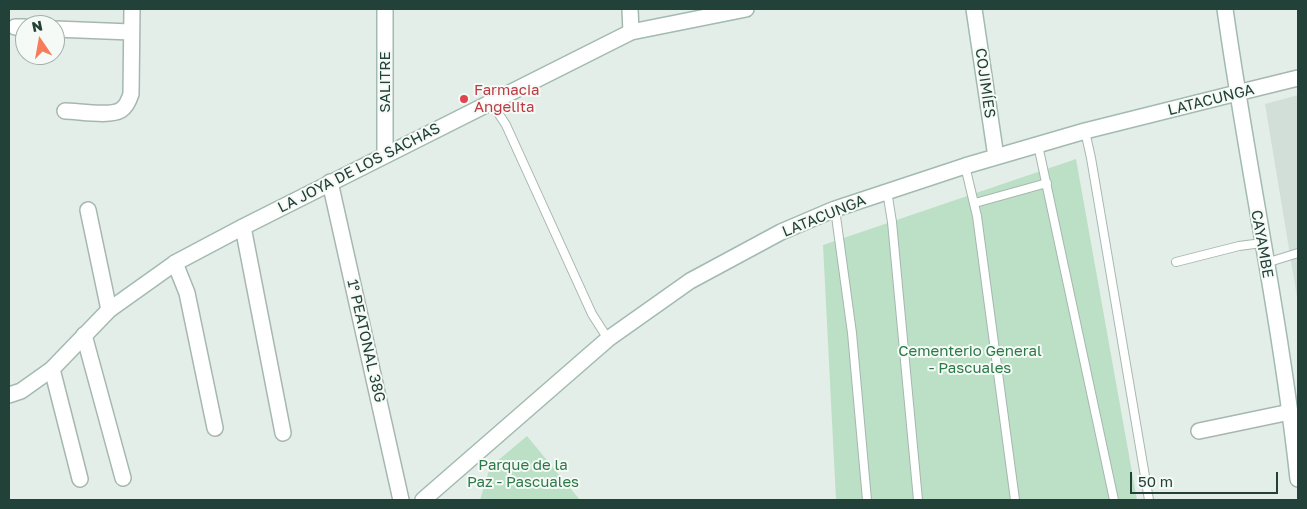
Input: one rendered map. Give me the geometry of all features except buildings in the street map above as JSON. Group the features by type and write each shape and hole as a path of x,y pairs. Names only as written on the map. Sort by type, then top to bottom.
{"street":[{"path":"65,110 107,113 120,111 128,103 131,94 132,9"},
{"name":"SALITRE","path":"385,9 385,155"},
{"path":"630,9 631,32"},
{"name":"LA JOYA DE LOS SACHAS","path":"9,395 21,391 52,369 109,310 175,263 243,227 631,32 746,9"},
{"name":"COJIMÍES","path":"974,9 996,157"},
{"name":"CAYAMBE","path":"1225,9 1262,243 1293,416 1298,479"},
{"path":"65,29 131,32"},
{"name":"LATACUNGA","path":"423,500 608,339 690,281 781,232 835,209 965,166 1085,132 1298,78"},
{"name":"1° PEATONAL 38G","path":"330,182 401,500"},
{"path":"88,210 109,310"},
{"path":"243,227 283,433"},
{"path":"175,263 187,292 215,428"},
{"path":"84,335 123,478"},
{"path":"52,369 80,479"},
{"path":"1200,431 1293,416"}],"lane":[{"path":"491,102 506,125 592,314 608,339"},
{"path":"1085,132 1093,168 1149,500"},
{"path":"1038,145 1114,500"},
{"path":"965,166 975,203 1015,500"},
{"path":"975,203 1047,183"},
{"path":"887,191 893,230 918,500"},
{"path":"835,209 852,332 867,500"},
{"path":"1176,262 1239,246 1262,243"},
{"path":"1266,263 1298,253"}],"shaded area":[{"path":"1298,95 1298,303 1265,104"}],"green space":[{"name":"Cementerio General - Pascuales","path":"1076,159 1137,500 836,500 823,245"},
{"name":"Parque de la Paz - Pascuales","path":"527,436 580,500 480,500 490,467"}],"place":[{"name":"Farmacia Angelita","path":"464,99"}]}
